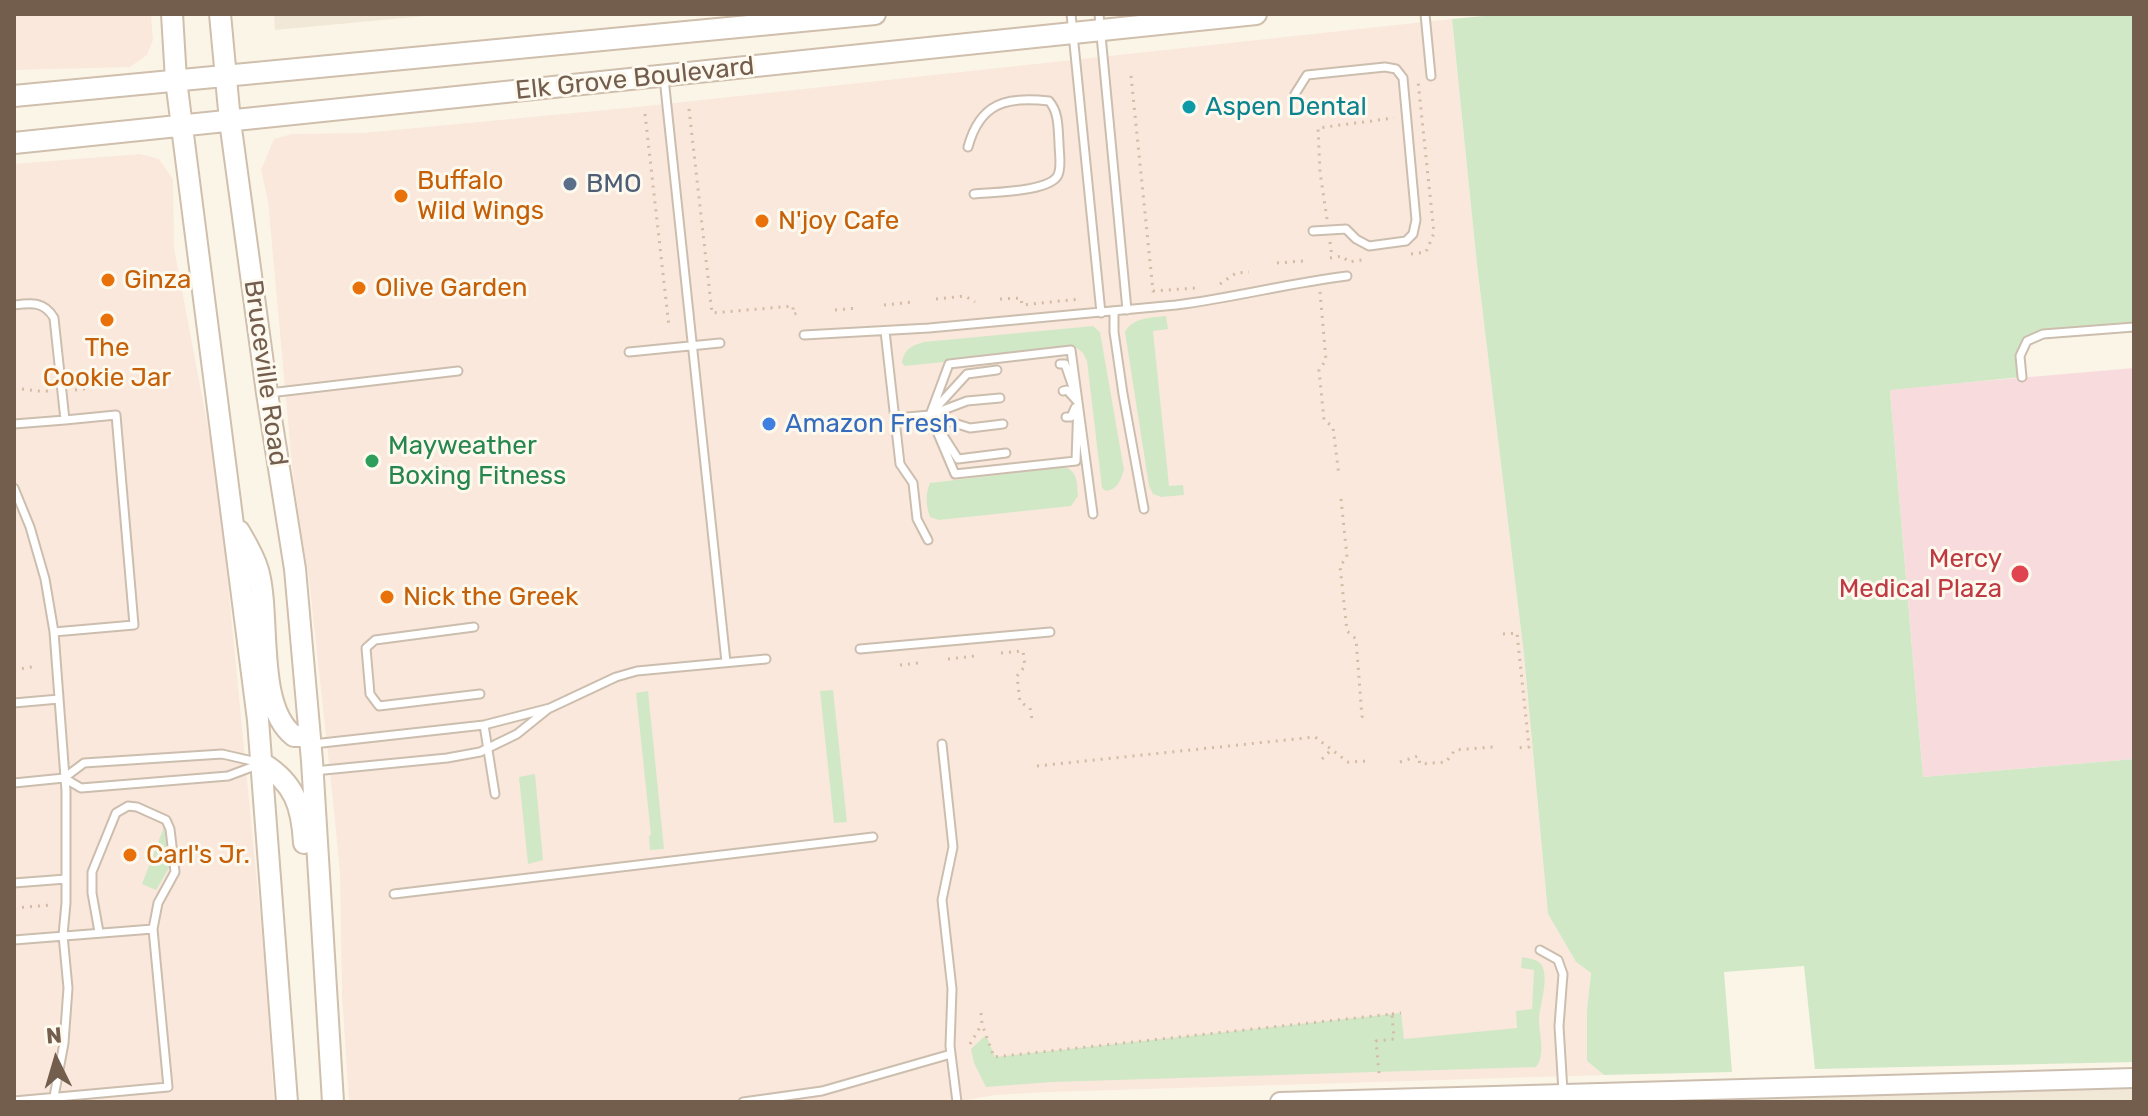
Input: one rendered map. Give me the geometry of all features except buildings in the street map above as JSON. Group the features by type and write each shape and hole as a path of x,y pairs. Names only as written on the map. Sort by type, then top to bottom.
{"main road":[{"name":"Bruceville Road","path":"172,14 176,80 262,763 287,1102"},
{"name":"Bruceville Road","path":"220,14 230,121 267,393 295,569 313,771 333,1102"},
{"name":"Elk Grove Boulevard","path":"14,96 875,14"},
{"name":"Elk Grove Boulevard","path":"14,143 663,76 1072,24 1256,14"},
{"name":"Bruceville Road","path":"233,521 258,570 275,714 294,736 310,738"},
{"name":"Bruceville Road","path":"262,763 279,773 291,788 299,807 310,922 326,977"}],"street":[{"path":"1280,1102 2134,1078"}],"lane":[{"path":"1425,14 1431,76"},
{"path":"1100,22 1127,310"},
{"path":"1072,24 1101,313"},
{"path":"1295,94 1307,75 1385,67 1396,69 1403,78 1416,220 1413,234 1406,241 1369,246 1346,229 1313,231"},
{"path":"663,76 726,662"},
{"path":"968,147 974,126 987,110 1002,103 1049,101 1055,107 1060,158 1059,173 1053,182 1040,187 974,194"},
{"path":"804,335 1114,312 1214,301 1296,282 1347,276"},
{"path":"14,305 42,304 54,318 65,420"},
{"path":"1114,312 1123,394 1144,509"},
{"path":"2022,377 2020,356 2027,341 2043,334 2134,327"},
{"path":"885,331 900,464 913,483 917,519 928,540"},
{"path":"629,352 720,343"},
{"path":"1060,364 1065,364 1078,402 1076,461 955,474 930,415 949,364 1071,350 1078,402 1093,514"},
{"path":"930,415 967,374 997,370"},
{"path":"267,393 458,371"},
{"path":"1063,391 1067,390 1078,402"},
{"path":"895,418 930,415 967,401 1000,398"},
{"path":"1066,417 1071,417 1078,402"},
{"path":"1068,445 1072,445 1078,402"},
{"path":"14,424 116,415 134,625 54,632"},
{"path":"930,415 970,428 1003,424"},
{"path":"930,415 958,459 1006,453"},
{"path":"14,488 30,527 45,579 54,632 67,809 63,935 68,988 64,1043 52,1100"},
{"path":"474,627 375,640 366,648 367,664 370,694 379,706 480,694"},
{"path":"860,649 1050,632"},
{"path":"310,738 484,725 550,708 616,677 637,671 766,659"},
{"path":"14,703 59,699"},
{"path":"313,771 447,758 488,748 517,734 550,708"},
{"path":"484,725 495,794"},
{"path":"942,744 953,847 942,900 952,989 951,1054 957,1102"},
{"path":"14,783 64,778 84,763 222,754 262,763"},
{"path":"64,778 81,788 228,776 262,763"},
{"path":"14,1101 52,1100 168,1087 153,929 158,903 175,872 170,829 166,820 137,807 128,806 116,813 92,872 92,893 99,932"},
{"path":"394,894 873,837"},
{"path":"14,883 66,879"},
{"path":"14,940 153,929"},
{"path":"1540,950 1558,960 1563,974 1559,1026 1564,1094"},
{"path":"743,1102 822,1091 951,1054"}],"path":[{"path":"1131,76 1153,291 1201,287"},
{"path":"1418,77 1434,233 1430,239"},
{"path":"689,109 712,313 793,306 793,314 802,313"},
{"path":"645,114 669,327"},
{"path":"1332,257 1320,172 1318,128 1406,117"},
{"path":"1295,261 1295,269"},
{"path":"1277,263 1303,261"},
{"path":"1210,286 1220,284 1236,273 1249,272"},
{"path":"1320,292 1326,360 1319,370 1320,382 1324,420 1333,427 1339,476"},
{"path":"936,299 965,296 975,302"},
{"path":"1000,299 1021,298 1022,305 1080,299"},
{"path":"884,305 913,302"},
{"path":"835,310 858,308"},
{"path":"75,390 90,388"},
{"path":"14,389 48,391"},
{"path":"1341,499 1347,557 1340,566 1347,631 1356,639 1362,717 1359,722"},
{"path":"1503,634 1517,633 1529,747 1517,748"},
{"path":"1001,653 1023,651 1025,666 1017,676 1020,702 1030,708 1032,719"},
{"path":"948,659 975,656"},
{"path":"900,665 918,663"},
{"path":"14,670 37,666"},
{"path":"1037,766 1315,737 1348,762 1371,761"},
{"path":"1400,762 1418,756 1420,764 1446,762 1455,750 1493,747"},
{"path":"1322,759 1332,749"},
{"path":"14,908 52,905"},
{"path":"981,1013 994,1057 1401,1013"},
{"path":"1379,1073 1376,1041 1394,1039 1392,1014"},
{"path":"970,1044 982,1024"}],"shaded area":[{"path":"14,14 151,14 153,40 147,55 130,67 14,70"},
{"path":"274,14 447,14 275,30"},
{"path":"1452,19 1477,265 1524,655 1548,914 1576,962 1591,973 1587,1061 1604,1075 1049,1092 995,1095 955,1102 349,1102 342,994 340,873 309,579 294,486 268,201 261,170 274,139 292,134 363,133 637,107"},
{"path":"140,154 159,159 173,179 174,248 218,480 265,965 274,1102 14,1102 14,164"},
{"name":"Mercy Medical Plaza","path":"2134,368 2134,759 1923,777 1890,389"},
{"path":"2134,1078 2134,1102 1280,1102"}],"green space":[{"path":"1504,14 2134,14 2134,327 2043,334 2027,341 2020,356 2022,377 1890,390 1923,777 2134,759 2134,1062 1815,1069 1804,966 1724,972 1732,1072 1604,1075 1587,1061 1591,973 1576,962 1548,914 1524,655 1477,265 1452,19"},
{"path":"1166,316 1168,329 1153,331 1169,486 1183,485 1184,495 1161,497 1153,494 1149,486 1125,332 1137,321"},
{"path":"1093,326 1100,332 1124,470 1116,486 1106,491 1102,488 1087,361 1077,348 905,366 902,363 909,349 924,342"},
{"path":"1065,467 1075,475 1077,482 1078,496 1071,506 939,520 930,517 927,491 930,483"},
{"path":"833,690 847,822 834,823 820,691"},
{"path":"648,691 664,849 650,850 636,693"},
{"path":"535,774 543,860 528,864 519,777"},
{"path":"164,827 169,868 156,890 142,884"},
{"path":"1522,957 1540,963 1544,974 1539,1019 1541,1050 1536,1067 1052,1082 986,1087 971,1049 986,1035 995,1057 1401,1013 1404,1039 1517,1028 1516,1011 1532,1009 1534,970 1521,968"}],"place":[{"name":"Aspen Dental","path":"1189,107"},
{"name":"BMO","path":"570,184"},
{"name":"Buffalo Wild Wings","path":"401,196"},
{"name":"N'joy Cafe","path":"762,221"},
{"name":"Ginza","path":"108,280"},
{"name":"Olive Garden","path":"359,288"},
{"name":"The Cookie Jar","path":"107,320"},
{"name":"Amazon Fresh","path":"769,424"},
{"name":"Mayweather Boxing Fitness","path":"372,461"},
{"name":"Mercy Medical Plaza","path":"2020,574"},
{"name":"Nick the Greek","path":"387,597"},
{"name":"Carl's Jr.","path":"130,855"}]}
